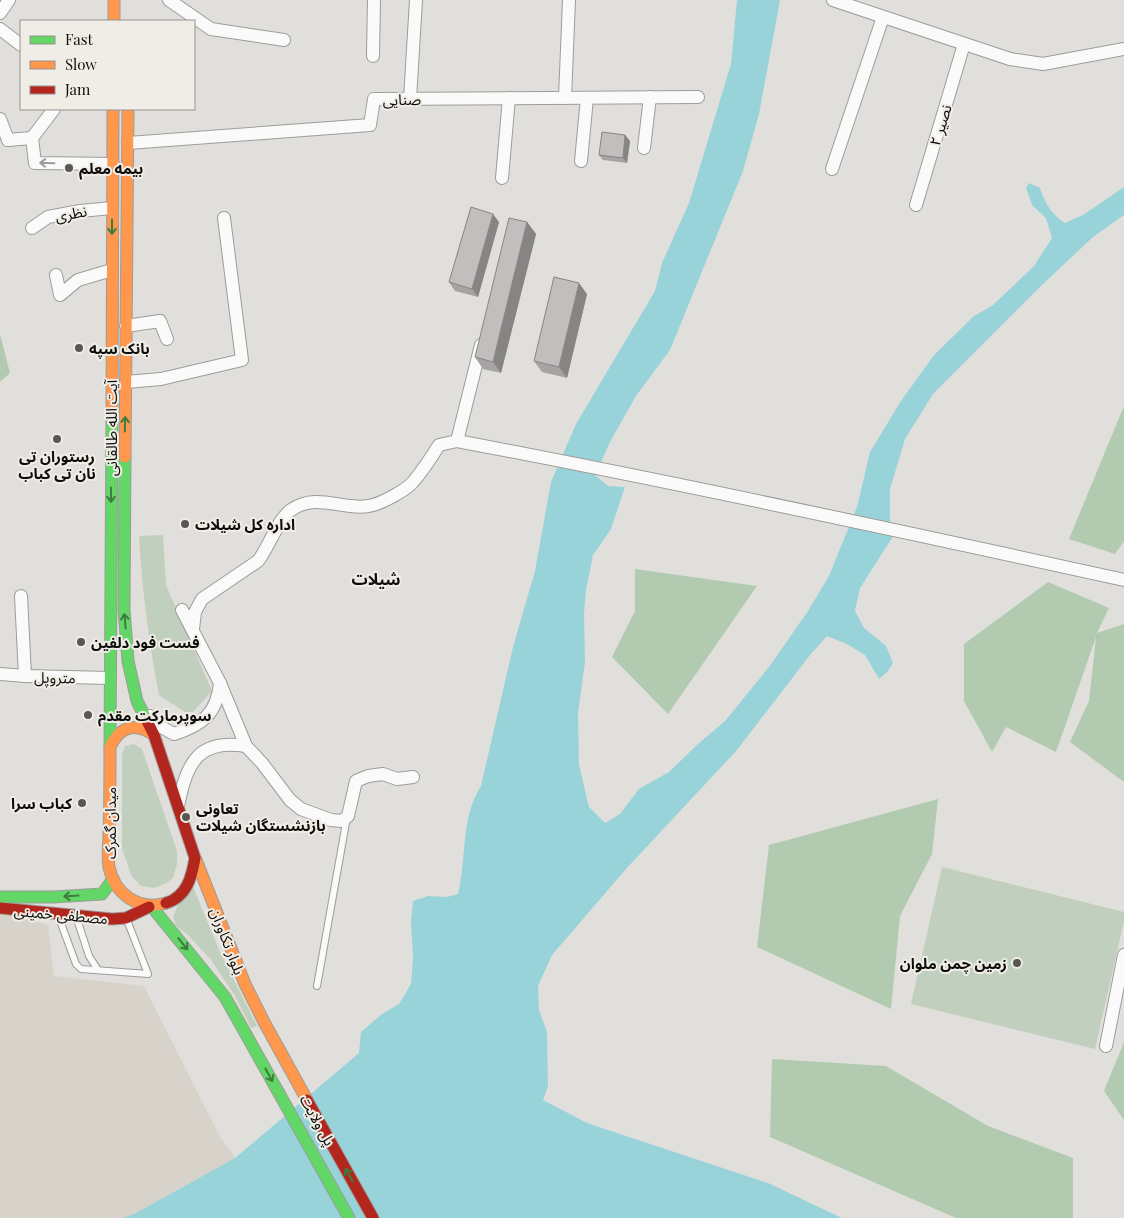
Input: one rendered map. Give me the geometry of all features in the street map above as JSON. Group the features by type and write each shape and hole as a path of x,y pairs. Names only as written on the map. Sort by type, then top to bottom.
{"main road":[{"path":"114,0 114,20"},
{"name":"آیت الله طالقانی","path":"110,748 113,110"},
{"name":"آیت الله طالقانی","path":"128,110 124,609 128,661 132,682 129,707 154,734"},
{"path":"113,143 128,143"},
{"path":"111,706 115,712 129,707"},
{"path":"110,748 120,732 131,727 143,728 154,734 195,858 195,869 192,879 184,892 172,902 151,907"},
{"name":"میدان گمرک","path":"110,748 110,866 113,879 122,894 131,901 151,907"},
{"name":"بلوار تکاوران","path":"195,858 245,984 264,1022"},
{"name":"مصطفی خمینی","path":"0,898 102,894 113,879"},
{"path":"99,918 106,915 110,905 108,899 102,894"},
{"name":"مصطفی خمینی","path":"0,908 76,917 126,918 151,907"},
{"name":"بلوار تکاوران","path":"151,907 225,996 245,1033"},
{"name":"پل ولایت","path":"264,1022 373,1218"},
{"name":"پل ولایت","path":"245,1033 348,1218"}],"street":[{"path":"0,13 9,0"},
{"path":"169,0 211,30 284,40"},
{"path":"373,56 374,0"},
{"path":"410,99 416,0"},
{"path":"565,98 569,0"},
{"path":"835,0 1010,59 1042,64 1124,49"},
{"path":"832,169 883,17"},
{"path":"0,29 20,44"},
{"name":"نصیر ۲","path":"916,206 964,44"},
{"name":"صنایی","path":"128,143 370,125 374,99 698,96"},
{"path":"644,148 650,97"},
{"path":"502,178 509,98"},
{"path":"581,162 587,98"},
{"path":"53,110 32,138 35,163 113,164"},
{"path":"0,119 8,140 32,138"},
{"name":"نظری","path":"32,228 48,217 112,208"},
{"path":"126,382 161,380 242,360 224,218"},
{"path":"56,275 60,295 78,280 112,270"},
{"path":"126,326 160,320 167,339"},
{"path":"457,441 483,335"},
{"path":"193,629 194,612 202,600 258,561 290,510 304,504 325,501 348,506 374,505 412,484 426,467 439,444 457,441 896,530 1124,580"},
{"path":"21,596 25,676"},
{"path":"182,610 220,683 246,746 262,763 290,800 301,809 331,820 342,821 348,816 356,781 368,776 383,774 397,779 413,777"},
{"name":"متروپل","path":"0,674 110,678"},
{"path":"129,707 174,734 190,729 210,714 219,695 220,683"},
{"path":"178,807 181,789 189,768 198,755 220,744 230,743 246,746"},
{"path":"1106,1046 1124,955"}],"lane":[{"path":"316,986 348,816"},
{"path":"58,914 76,964 81,969 148,974 126,918"},
{"path":"76,917 89,956 98,970"}],"shaded area":[{"path":"0,912 48,925 54,976 144,986 219,1135 235,1158 136,1213 123,1218 0,1218"}],"green space":[{"path":"0,334 10,373 0,382"},
{"path":"1124,406 1124,541 1115,554 1069,539"},
{"path":"163,535 166,585 212,691 193,712 185,712 159,695 155,675 144,596 139,536"},
{"path":"635,569 757,586 668,714 612,657 635,611"},
{"path":"1048,582 1109,608 1097,633 1124,624 1124,782 1070,742 1089,701 1096,637 1056,752 1006,727 992,752 964,701 964,644"},
{"path":"134,744 142,749 177,851 177,864 173,878 165,884 154,888 141,886 132,877 122,849 122,754 125,746"},
{"path":"938,799 932,854 900,916 891,1009 757,947 769,845"},
{"name":"زمین چمن ملوان","path":"942,867 1124,912 1124,921 1095,1049 911,1004"},
{"path":"193,887 220,952 257,1026 251,1028 235,996 211,960 188,935 176,926 173,917 179,903"},
{"path":"1124,1042 1124,1120 1104,1091"},
{"path":"772,1059 886,1066 988,1126 1073,1158 1073,1218 956,1218 770,1137"}],"water":[{"path":"737,0 780,0 759,114 743,171 670,350 636,396 611,440 595,475 608,486 625,487 611,529 593,555 586,590 584,614 585,662 578,713 579,765 589,807 605,823 620,814 639,789 669,772 725,721 769,667 808,611 829,576 857,507 870,452 901,401 934,355 974,316 992,306 1034,266 1052,238 1046,218 1032,205 1026,188 1029,183 1040,188 1049,208 1065,223 1083,215 1124,187 1124,215 1093,237 933,394 905,439 890,489 892,538 860,588 855,611 864,628 886,646 893,663 887,672 879,679 865,655 847,644 827,636 810,655 737,750 626,869 552,955 538,986 539,1010 547,1032 548,1086 543,1100 587,1123 768,1183 842,1218 123,1218 136,1213 235,1158 359,1053 361,1032 382,1014 399,1004 411,984 413,901 428,896 447,897 458,894 467,825 474,799 481,786 513,647 535,571 551,482 576,424 655,291 662,263 689,203 731,64"}],"building":[{"path":"602,132 625,135 623,158 599,155"},
{"path":"471,207 493,214 472,289 449,282"},
{"path":"509,218 527,222 493,362 475,357"},
{"path":"554,277 579,283 559,367 534,361"}],"traffic: fast":[{"path":"110,747 112,418"},
{"path":"125,457 124,609 128,661 137,701 147,721"},
{"path":"1,897 53,897 102,894 113,879"},
{"path":"152,907 225,997 349,1218"}],"traffic: slow":[{"path":"114,0 114,20"},
{"path":"112,418 113,110"},
{"path":"125,457 128,110"},
{"path":"154,735 141,728 129,728 118,734 110,747 108,863 117,886 130,898 138,903 147,905 166,903"},
{"path":"196,860 245,984 307,1100"}],"traffic: jam":[{"path":"147,721 154,735 195,858 190,879 184,891 166,903"},
{"path":"0,908 112,919 126,918 149,907"},
{"path":"307,1100 373,1218"}],"place":[{"name":"بیمه معلم","path":"69,168"},
{"name":"بانک سپه","path":"79,348"},
{"name":"رستوران تی نان تی کباب","path":"57,439"},
{"name":"اداره کل شیلات","path":"185,524"},
{"name":"فست فود دلفین","path":"81,642"},
{"name":"سوپرمارکت مقدم","path":"88,715"},
{"name":"کباب سرا","path":"82,803"},
{"name":"تعاونی بازنشستگان شیلات","path":"186,817"},
{"name":"زمین چمن ملوان","path":"1017,963"}],"district":[{"name":"شیلات","path":"376,578"}]}
